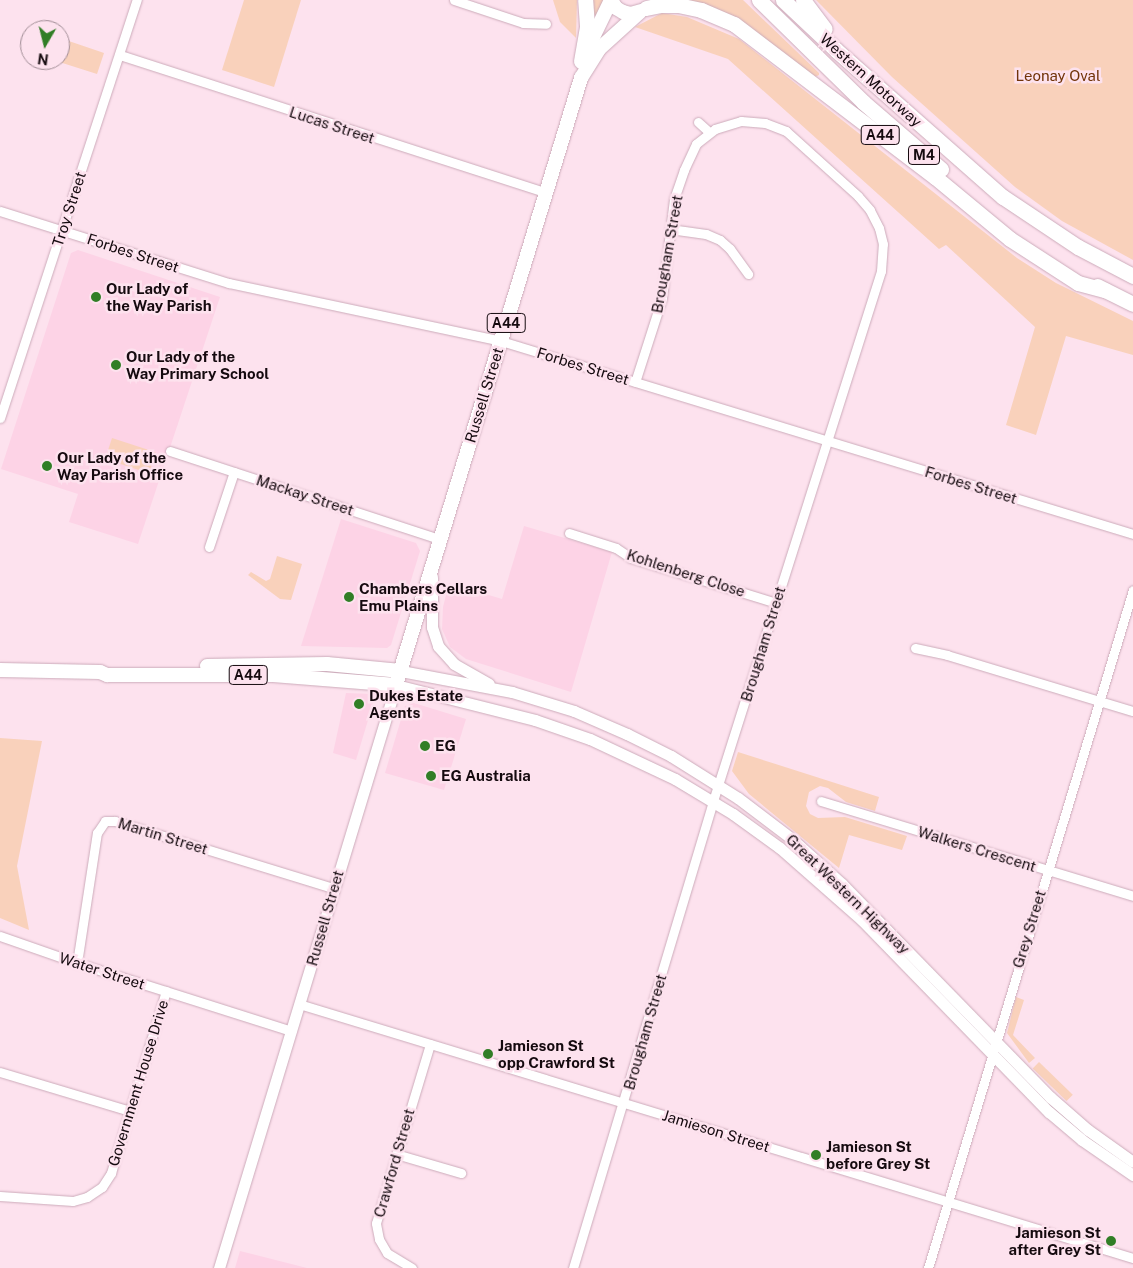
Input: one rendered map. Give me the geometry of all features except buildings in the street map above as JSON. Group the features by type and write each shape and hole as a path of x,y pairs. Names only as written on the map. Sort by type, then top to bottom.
{"highway":[{"path":"581,61 586,26 585,0"},
{"name":"Russell Street","path":"581,78 581,61 611,0"},
{"name":"A44","path":"611,0 616,8 631,14 645,7 678,5 701,10 734,24 935,178 1010,239 1078,283 1104,290"},
{"name":"Western Motorway","path":"759,0 822,64 897,133 991,213 1048,256 1104,290 1133,304"},
{"name":"Western Motorway","path":"783,0 1003,197 1078,247 1133,276"},
{"name":"M4","path":"803,0 819,22 864,73"},
{"name":"Russell Street","path":"396,686 581,78 599,49 645,7"},
{"name":"Great Western Highway","path":"100,672 106,669 262,663 336,664 401,671"},
{"name":"Great Western Highway","path":"0,670 100,672 107,675 273,675 396,686"}],"main road":[{"name":"Russell Street","path":"432,568 432,627 438,646 454,664 498,689"},
{"name":"Great Western Highway","path":"401,671 498,689 540,699 613,727 671,756 719,785 762,815 818,861 867,908 995,1041 1068,1113 1133,1162"},
{"name":"Russell Street","path":"219,1268 396,686"},
{"name":"Great Western Highway","path":"396,686 506,712 590,739 654,767 713,801 780,848 821,882 862,920 992,1054 1072,1131 1133,1175"}],"street":[{"name":"Troy Street","path":"0,418 137,0"},
{"path":"454,0 524,23 546,24"},
{"name":"Lucas Street","path":"120,55 546,194"},
{"name":"Brougham Street","path":"573,1268 713,801 825,441 879,280 883,252 879,228 864,202 799,140 786,131 764,123 749,121 732,123 709,132 696,144 674,199 661,303 635,382"},
{"path":"698,122 709,132"},
{"name":"Forbes Street","path":"0,210 229,283 501,341 1133,534"},
{"path":"670,229 706,234 720,240 730,248 748,274"},
{"name":"Mackay Street","path":"170,451 440,538"},
{"path":"208,547 234,472"},
{"name":"Kohlenberg Close","path":"569,533 616,548 631,558 776,602"},
{"name":"Grey Street","path":"928,1268 995,1041 1133,590"},
{"path":"915,648 948,655 1133,711"},
{"name":"Walkers Crescent","path":"821,801 1133,896"},
{"name":"Martin Street","path":"77,963 97,833 104,821 124,823 334,888"},
{"name":"Water Street","path":"0,936 77,963 291,1031"},
{"name":"Government House Drive","path":"0,1196 73,1201 95,1193 102,1187 110,1173 166,992"},
{"name":"Jamieson Street","path":"299,1004 1133,1258"},
{"name":"Crawford Street","path":"412,1268 387,1253 377,1232 378,1215 430,1044"},
{"path":"0,1072 130,1111"},
{"path":"396,1154 461,1173"}],"shaded area":[{"name":"Our Lady of the Way Primary School","path":"78,250 220,297 138,544 69,522 78,494 1,469 71,253"},
{"path":"341,519 416,543 420,551 391,645 387,648 301,646"},
{"path":"524,526 612,552 571,692 466,659 450,647 442,629 443,607 449,583 502,599"},
{"path":"346,693 373,694 375,697 356,760 333,753"},
{"name":"EG","path":"414,703 466,719 444,790 385,773 405,706"},
{"path":"240,1251 307,1268 235,1268"}],"green space":[{"path":"244,0 301,0 274,87 222,70"},
{"path":"553,0 577,0 576,38 560,22"},
{"path":"588,0 604,0 594,23"},
{"path":"672,0 743,0 819,75 815,77 795,62"},
{"name":"Leonay Oval","path":"816,0 1133,0 1133,260 1062,221 1015,187 892,77"},
{"path":"662,13 687,17 739,39 1017,258 1056,283 1133,321 1133,355 1066,336 1036,435 1006,425 1035,327 946,245 939,249 728,59 635,27"},
{"path":"70,41 104,53 97,74 70,65"},
{"path":"112,438 156,452 149,473 105,459"},
{"path":"277,556 302,564 291,600 280,599 248,575 251,572 266,581 270,579"},
{"path":"0,738 42,741 17,866 29,930 0,918"},
{"path":"738,752 879,797 875,811 846,802 828,788 820,786 809,792 806,806 810,814 818,818 845,817 907,836 902,850 849,835 839,868 749,794 732,771"},
{"path":"1016,997 1024,1000 1013,1035 1035,1058 1029,1063 1007,1033"},
{"path":"1039,1062 1073,1095 1067,1101 1033,1068"}],"place":[{"name":"Our Lady of the Way Parish","path":"96,297"},
{"name":"Our Lady of the Way Primary School","path":"116,365"},
{"name":"Our Lady of the Way Parish Office","path":"47,466"},
{"name":"Chambers Cellars Emu Plains","path":"349,597"},
{"name":"Dukes Estate Agents","path":"359,704"},
{"name":"EG","path":"425,746"},
{"name":"EG Australia","path":"431,776"},
{"name":"Jamieson St opp Crawford St","path":"488,1054"},
{"name":"Jamieson St before Grey St","path":"816,1155"},
{"name":"Jamieson St after Grey St","path":"1111,1241"}]}
